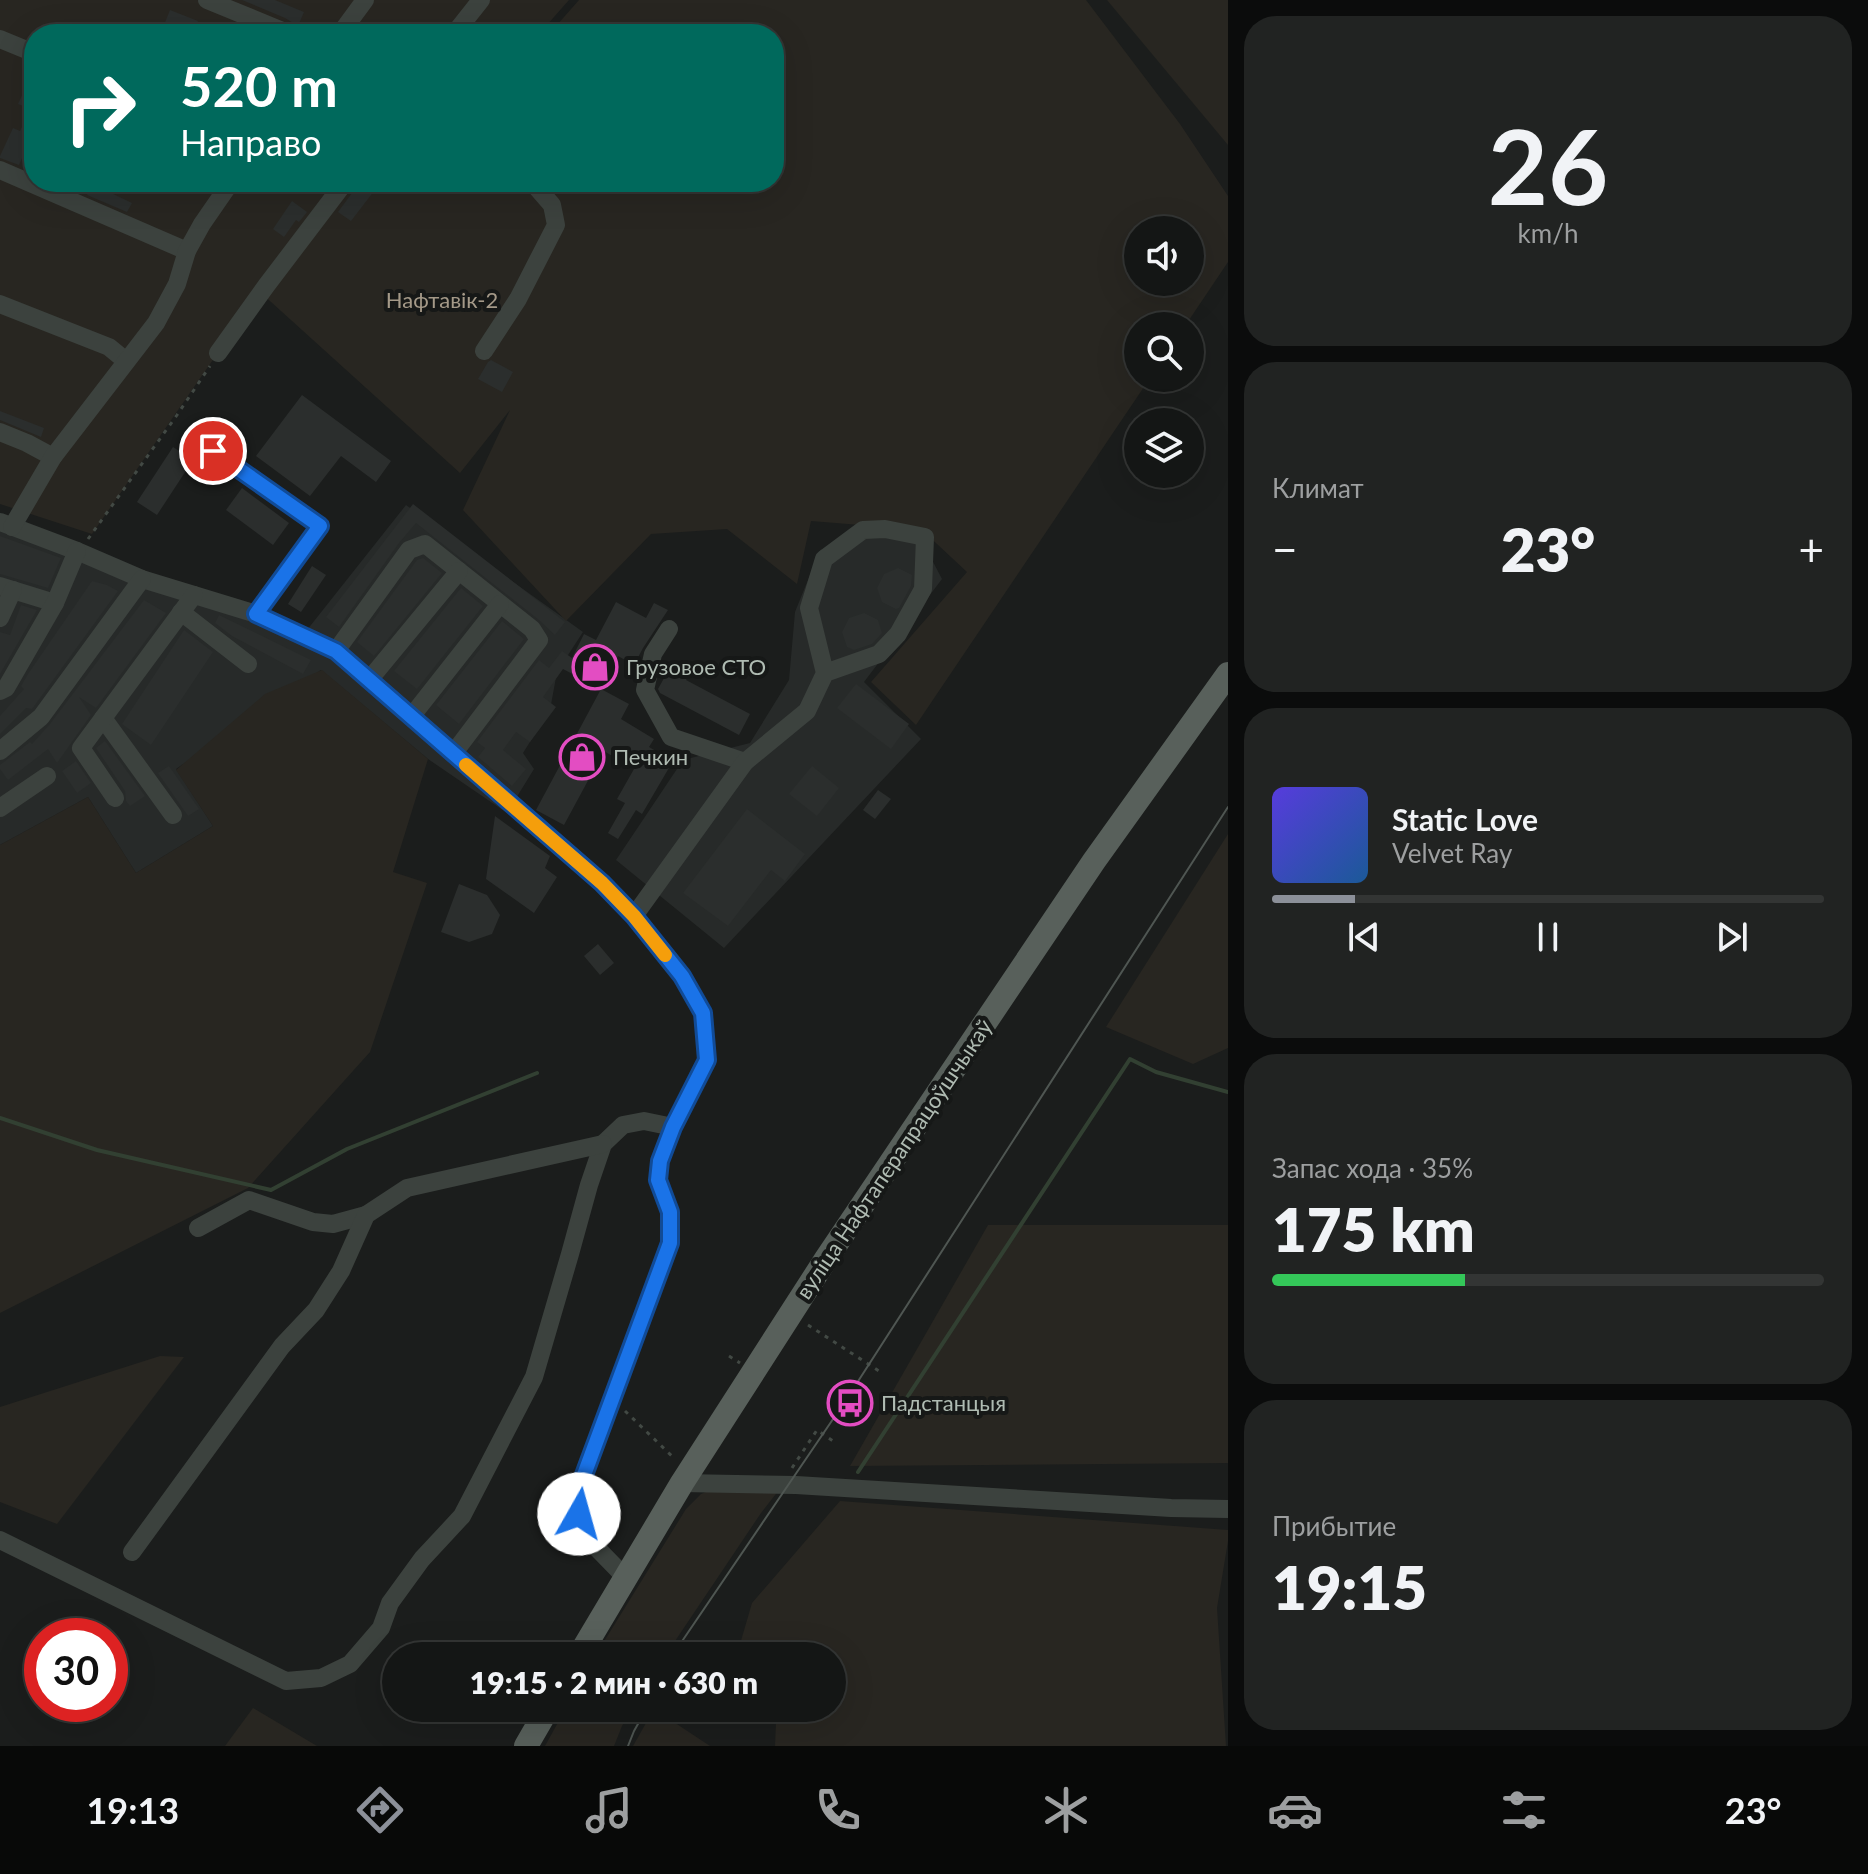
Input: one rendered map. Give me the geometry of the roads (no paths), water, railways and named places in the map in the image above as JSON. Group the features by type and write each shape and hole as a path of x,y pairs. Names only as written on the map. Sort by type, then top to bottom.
{"main road":[{"name":"вуліца Нафтаперапрацоўшчыкаў","path":"587,1642 686,1478 826,1259 1103,848 1228,674"},
{"path":"526,1746 540,1722"}],"street":[{"path":"207,0 266,24"},
{"path":"347,24 365,0"},
{"path":"462,24 481,0"},
{"path":"0,39 24,49"},
{"path":"0,170 24,180"},
{"path":"51,192 187,251"},
{"path":"224,192 187,251 177,284 156,323 53,457 6,524 142,579 256,614 336,651 602,883 634,916 682,976 703,1013 707,1060 673,1127 660,1161 658,1180 670,1212 670,1243 581,1483 579,1514 588,1539 625,1577"},
{"path":"218,353 337,192"},
{"path":"484,351 518,299 556,225 552,205 541,192"},
{"path":"0,304 109,347 126,361"},
{"path":"0,432 53,457"},
{"path":"213,451 320,526 256,614"},
{"path":"634,916 745,762 807,711 825,673 809,608 824,559 863,530 885,529 925,537 923,589 898,634 879,654 825,673"},
{"path":"336,651 409,550 425,544 532,629 539,640 453,754"},
{"path":"0,691 6,688 55,603 77,551"},
{"path":"369,680 459,571"},
{"path":"0,751 41,717 142,579"},
{"path":"0,618 6,588 55,603"},
{"path":"115,798 81,748 194,595"},
{"path":"411,717 500,604"},
{"path":"181,612 248,664"},
{"path":"669,629 653,654 645,690 671,737 745,762"},
{"path":"103,718 173,815"},
{"path":"0,808 47,776"},
{"path":"0,1540 286,1681 321,1678 350,1664 381,1628 390,1603 422,1559 462,1516 534,1377 603,1144 623,1125 644,1121 673,1127"},
{"path":"198,1228 249,1200 313,1222 333,1224 366,1215 407,1188 603,1144"},
{"path":"132,1552 282,1346 316,1310 341,1271 366,1215"},
{"path":"686,1478 1228,1509"}],"waterway":[{"path":"858,1472 1130,1059 1156,1072 1228,1092"},
{"path":"0,1118 97,1150 271,1190 347,1149 537,1073"}],"tram line":[{"path":"682,1642 846,1400 1228,807"},
{"path":"628,1746 639,1722"}],"place":[{"name":"Грузовое СТО","path":"595,667"},
{"name":"Печкин","path":"582,757"},
{"name":"Падстанцыя","path":"850,1403"}],"park label":[{"name":"Нафтавік-2","path":"442,300"}]}
